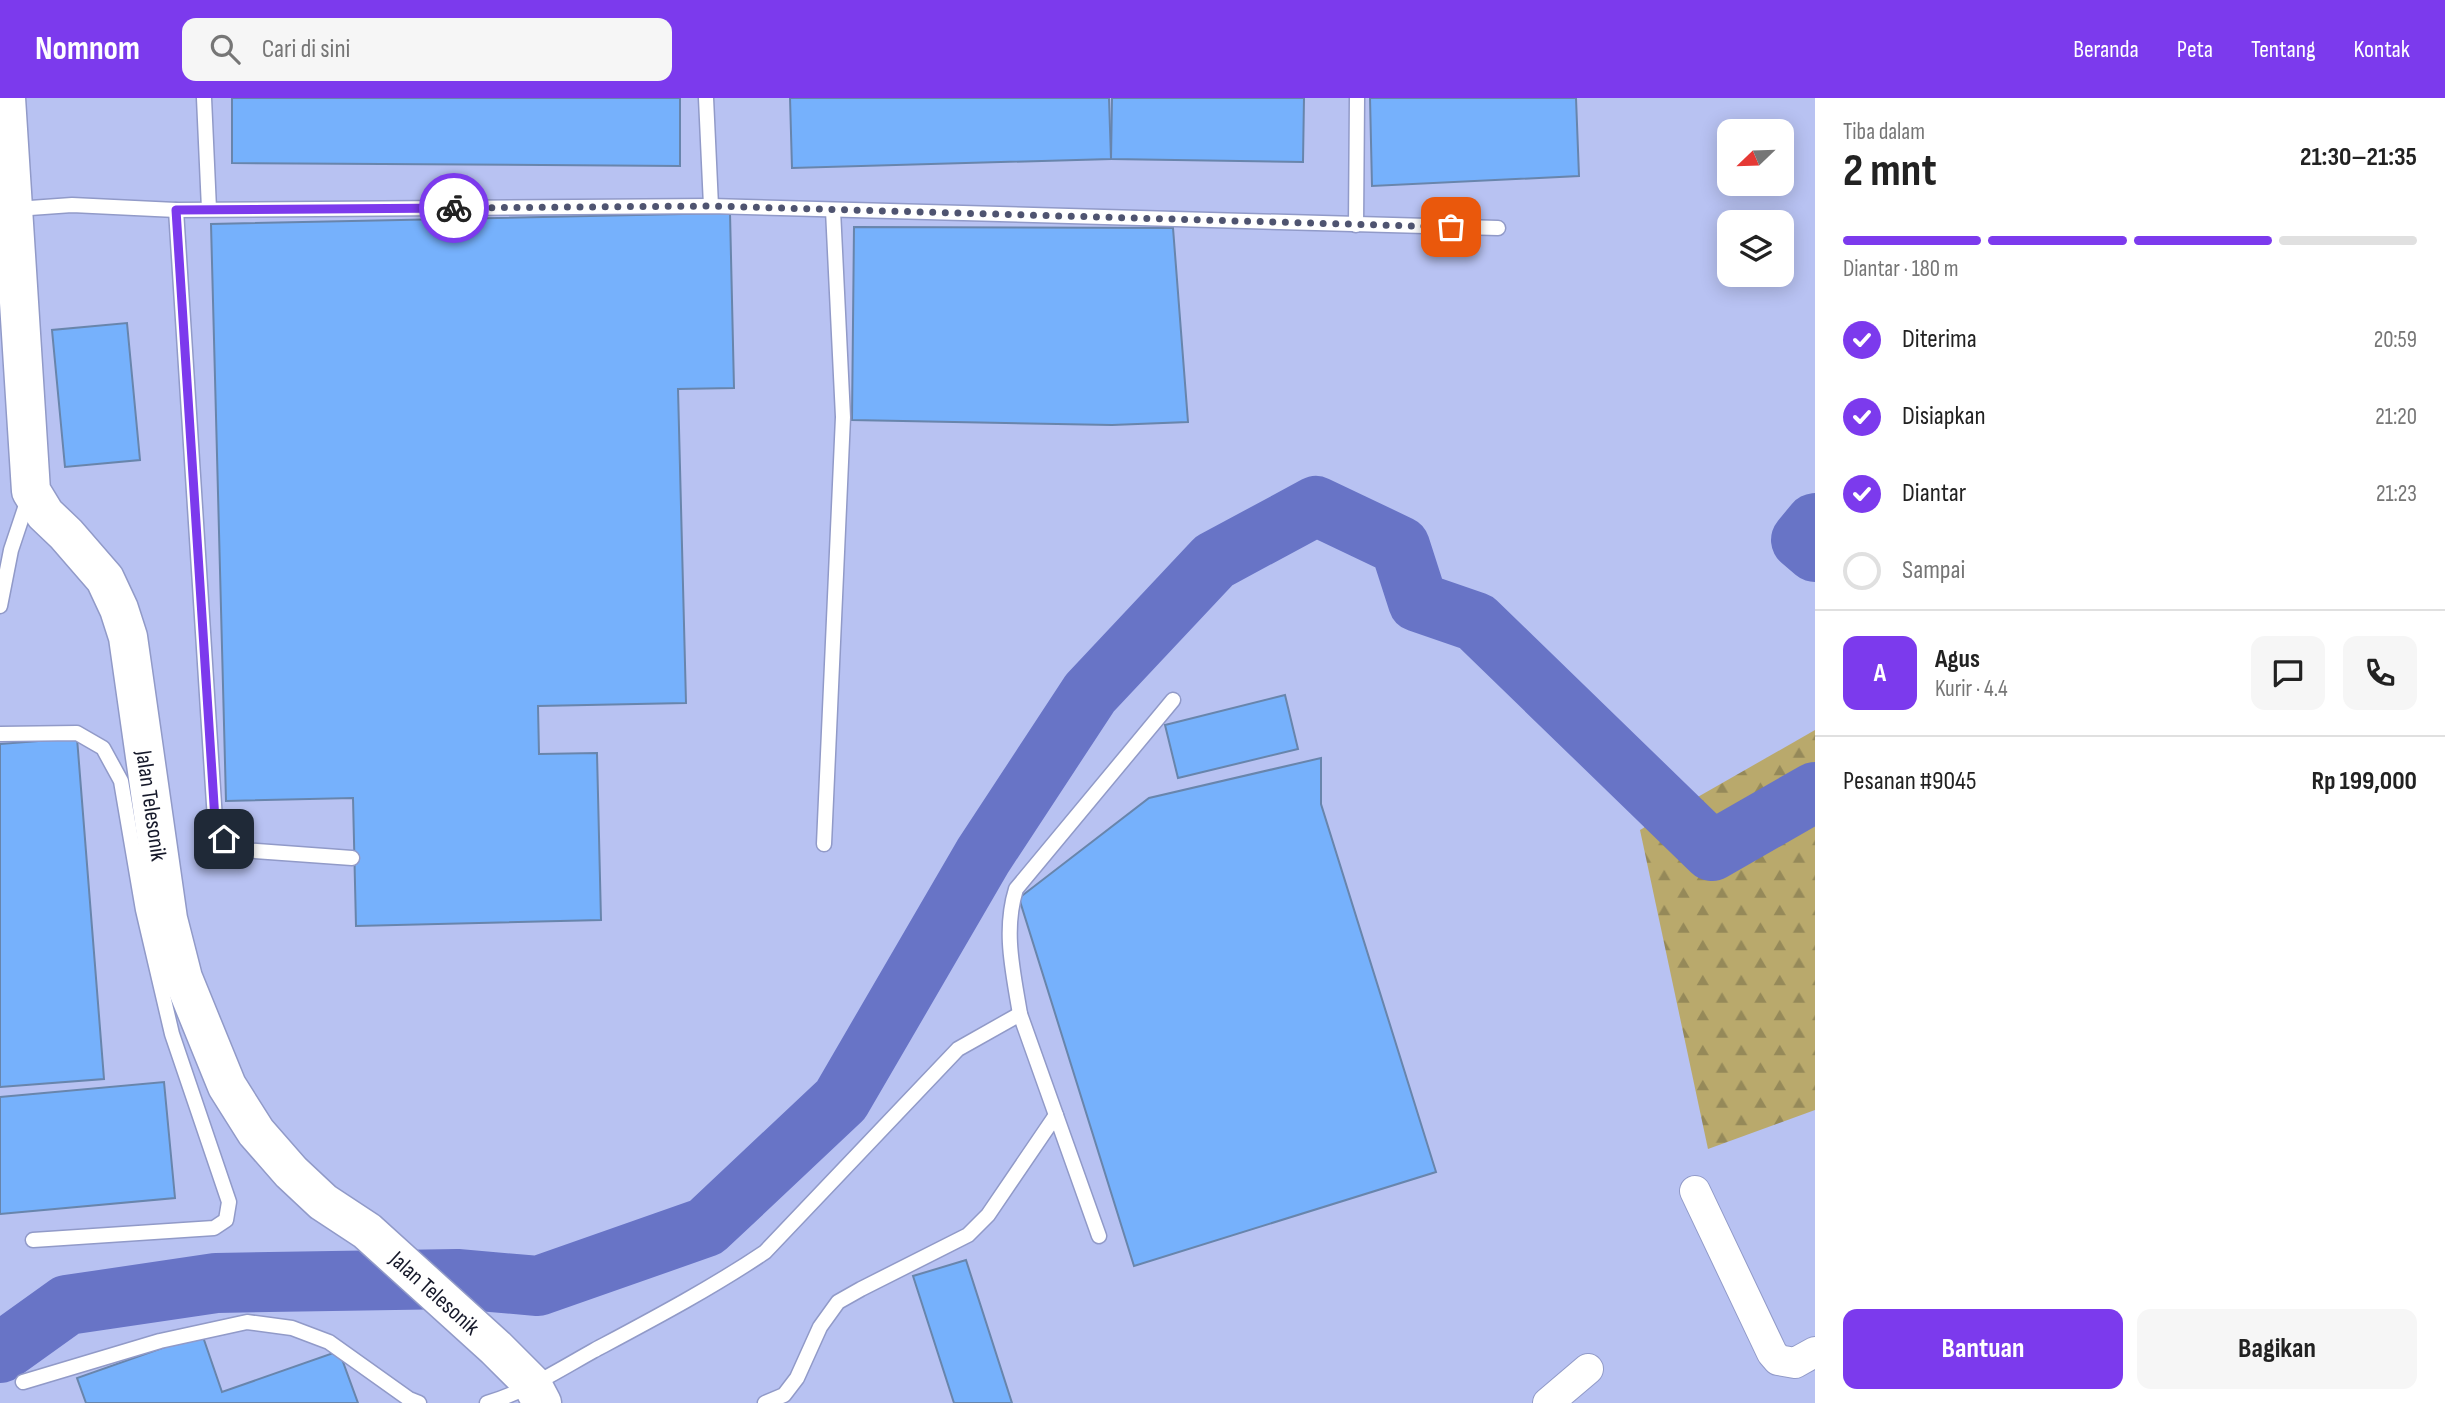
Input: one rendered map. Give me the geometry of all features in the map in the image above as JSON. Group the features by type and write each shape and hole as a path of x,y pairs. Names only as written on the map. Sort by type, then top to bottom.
{"street":[{"path":"6,98 9,232 31,491"},
{"name":"Jalan Telesonik","path":"31,491 45,514 106,579 119,609 128,637 169,919 183,978 227,1086 256,1132 291,1172 323,1202 367,1231 496,1348 537,1394"},
{"path":"1695,1191 1772,1353 1778,1360 1795,1363 1815,1352"},
{"path":"1548,1403 1588,1369"}],"lane":[{"path":"204,98 209,209"},
{"path":"706,98 710,206"},
{"path":"1356,225 1357,98"},
{"path":"9,232 72,205 176,210 710,206 1498,228"},
{"path":"176,210 215,820 224,839 243,850 352,858"},
{"path":"824,844 843,417 833,210"},
{"path":"0,606 11,550 31,491"},
{"path":"1099,1237 1020,1014 1010,955 1009,912 1016,889 1173,700"},
{"path":"0,733 77,733 103,748 121,781 143,909 172,1034 229,1202 226,1220 214,1228 33,1240"},
{"path":"487,1403 537,1394 765,1252 958,1049 1020,1014"},
{"path":"765,1403 784,1395 797,1378 820,1326 838,1302 968,1235 988,1215 1056,1115"},
{"path":"23,1381 160,1341 247,1322 292,1328 328,1342 409,1399 419,1403"}],"green space":[{"path":"1815,730 1815,1110 1708,1149 1640,830"}],"building":[{"path":"232,98 680,98 680,166 232,163"},
{"path":"790,98 1109,98 1111,159 792,168"},
{"path":"1112,98 1304,98 1303,162 1111,159"},
{"path":"1370,98 1576,98 1579,176 1372,186"},
{"path":"730,213 734,388 678,389 686,703 538,706 539,754 597,753 601,920 356,926 353,798 226,801 211,224"},
{"path":"854,227 1173,228 1188,422 1112,425 852,420"},
{"path":"127,323 140,460 65,467 52,330"},
{"path":"1285,695 1298,749 1178,778 1165,725"},
{"path":"77,738 104,1079 0,1087 0,744"},
{"path":"1321,758 1321,804 1436,1172 1134,1266 1019,898 1149,798"},
{"path":"164,1082 175,1198 0,1214 0,1097"},
{"path":"966,1260 1012,1403 954,1403 913,1276"},
{"path":"202,1334 222,1392 339,1351 358,1403 86,1403 77,1378"}],"waterway":[{"path":"0,1353 67,1305 216,1283 457,1279 538,1286 706,1227 841,1100 983,856 1090,693 1214,561 1316,506 1400,546 1418,602 1476,622 1712,851 1815,792"},
{"path":"1815,523 1801,540 1815,552"}],"way so far":[{"path":"454,208 710,206 1451,227"}],"route":[{"path":"224,839 215,820 176,210 454,208"}]}
